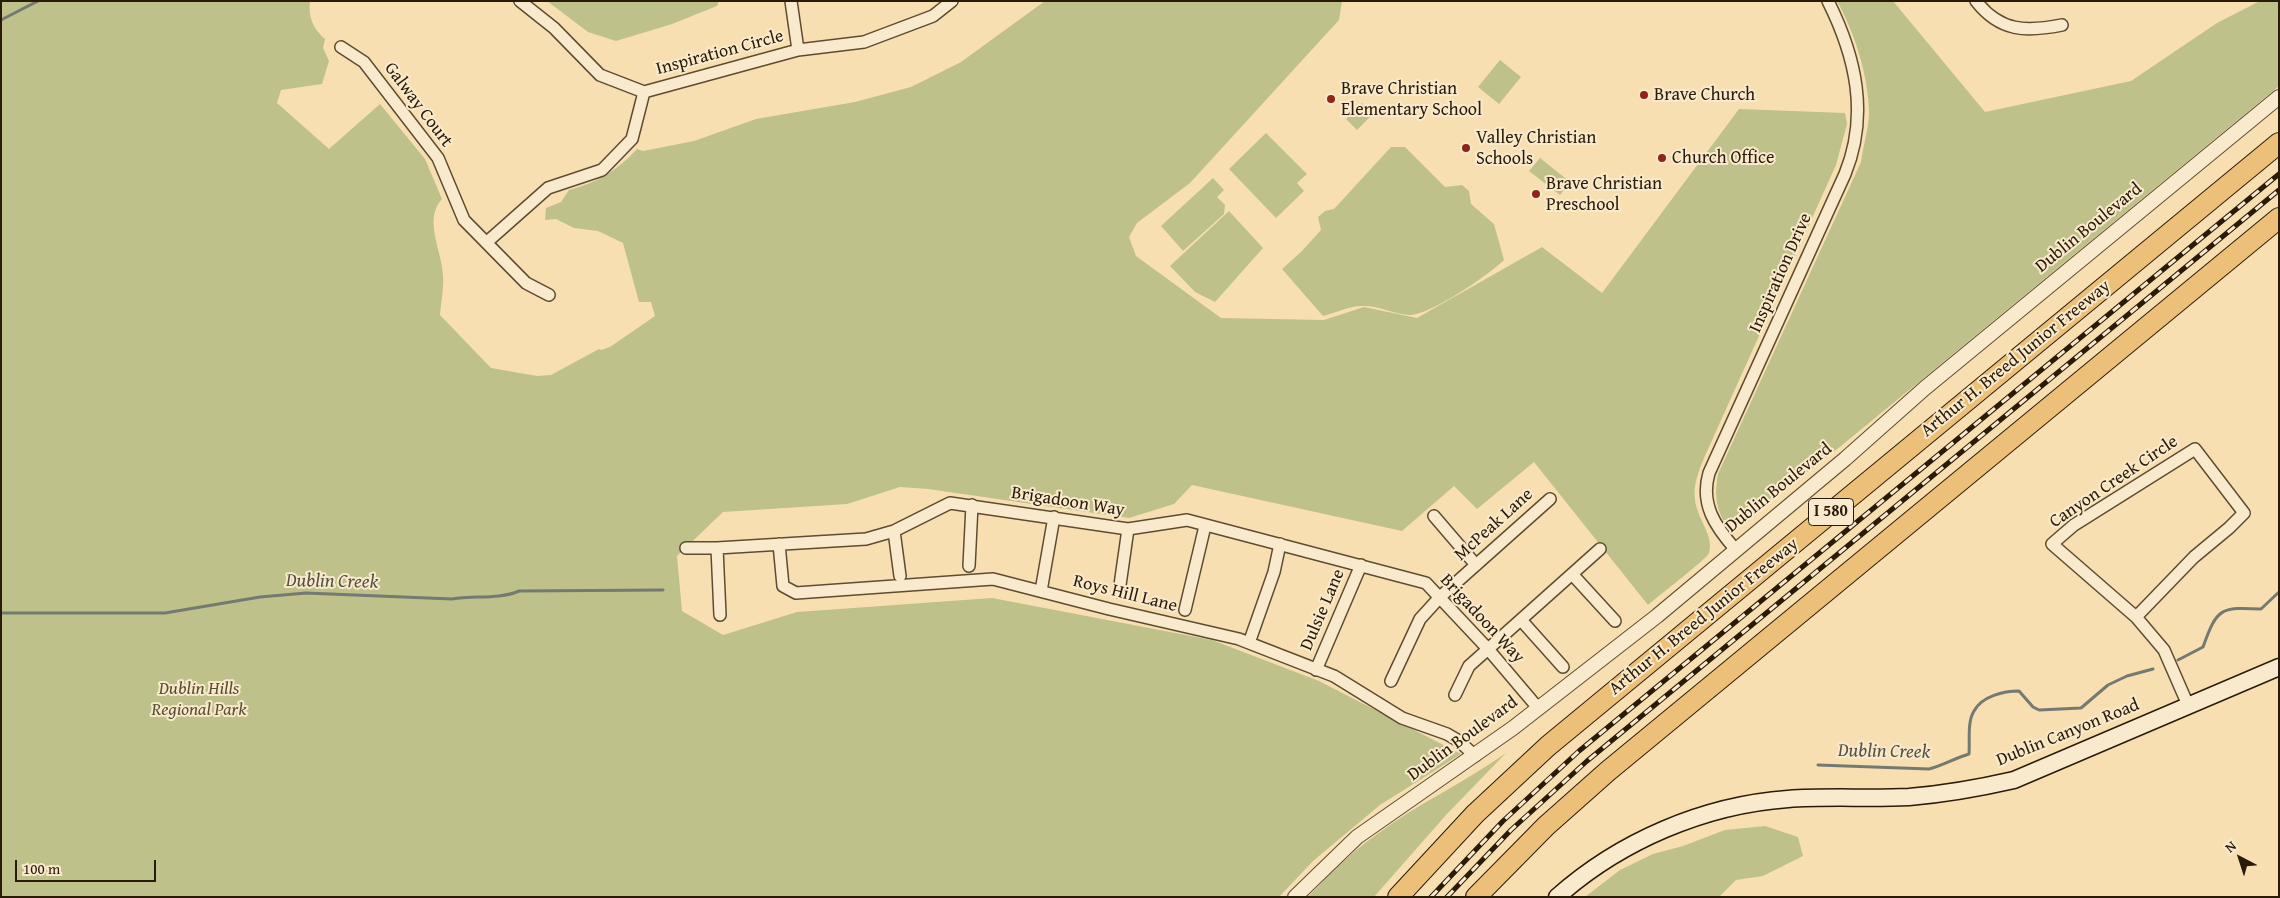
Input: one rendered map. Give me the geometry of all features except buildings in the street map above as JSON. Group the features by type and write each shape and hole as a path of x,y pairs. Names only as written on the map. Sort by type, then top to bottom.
{"highway":[{"name":"Arthur H. Breed Junior Freeway","path":"1398,897 1475,814 1548,746 2279,143"},
{"path":"1476,897 1541,830 1602,776 2279,218"}],"main road":[{"name":"Dublin Canyon Road","path":"1557,897 1587,873 1623,850 1659,832 1703,816 1746,805 1787,799 1908,797 1972,790 2014,780 2279,667"}],"street":[{"name":"Inspiration Circle","path":"520,1 554,28 600,75 644,92 798,50 864,42 933,16 952,1"},
{"path":"791,1 798,50"},
{"name":"Inspiration Drive","path":"1735,549 1718,529 1710,514 1706,489 1709,474 1845,174 1857,134 1858,105 1853,70 1844,36 1828,1"},
{"path":"1976,1 1991,18 2012,28 2062,25"},
{"name":"Galway Court","path":"342,48 364,62 438,158 464,220 526,283 549,295"},
{"path":"487,242 548,188 602,170 632,139 644,92"},
{"name":"Dublin Boulevard","path":"1295,897 1357,837 1475,756 1657,616 1845,459 1924,388 2279,97"},
{"name":"Canyon Creek Circle","path":"2136,616 2194,557 2230,528 2244,513 2195,449 2074,525 2052,544 2136,616 2164,650 2188,706"},
{"name":"McPeak Lane","path":"1391,680 1420,619 1440,597 1550,499"},
{"name":"Brigadoon Way","path":"686,548 717,548 866,539 894,531 950,503 1128,529 1187,520 1426,583 1488,649 1538,708"},
{"path":"969,566 972,505"},
{"path":"1434,516 1476,565"},
{"path":"1041,592 1054,517"},
{"path":"1184,610 1205,526"},
{"path":"1119,592 1128,529"},
{"path":"894,531 900,576"},
{"name":"Roys Hill Lane","path":"779,544 783,586 796,593 993,579 1249,643 1350,686 1402,718 1453,737 1475,756"},
{"path":"1249,643 1274,572 1280,544"},
{"path":"717,548 720,614"},
{"path":"1455,695 1469,666 1600,549"},
{"name":"Dulsie Lane","path":"1316,670 1361,565"},
{"path":"1572,574 1615,621"},
{"path":"1520,620 1563,667"}],"green space":[{"name":"Dublin Hills Regional Park","path":"1,1 310,1 314,27 325,39 323,48 329,61 322,84 281,90 277,103 329,149 380,104 425,159 442,199 434,216 435,236 443,275 440,315 491,368 537,376 551,375 599,349 610,347 655,316 651,302 639,302 623,243 598,231 574,228 556,219 545,220 546,208 561,202 569,190 589,184 606,175 637,149 643,151 694,141 756,119 855,102 911,87 961,62 1045,1 1342,1 1339,20 1190,183 1137,223 1129,237 1136,256 1221,318 1324,320 1364,307 1417,318 1542,247 1602,293 1739,109 1845,113 1847,124 1836,165 1698,473 1695,499 1698,513 1709,540 1709,553 1648,605 1534,462 1477,509 1454,486 1402,531 1192,485 1174,504 1129,518 928,489 900,487 847,504 723,512 677,556 682,611 723,635 797,612 992,598 1212,640 1319,681 1461,754 1380,805 1313,861 1279,897 1,897"},
{"path":"547,1 719,1 717,6 672,24 616,41 588,32"},
{"path":"1837,1 1893,1 1985,112 2131,81 2217,23 2260,1 2279,1 2279,86 1841,446 1743,521 1723,520 1716,498 1718,474 1861,162 1869,118 1866,83 1855,41"},
{"path":"1500,60 1521,77 1499,104 1478,87"},
{"path":"1362,103 1373,114 1357,130 1346,119"},
{"path":"1266,133 1307,174 1297,183 1304,191 1276,218 1229,169"},
{"path":"1391,147 1405,147 1445,187 1462,185 1469,191 1471,204 1494,224 1504,260 1458,294 1418,314 1409,315 1370,306 1359,306 1323,316 1282,269 1321,230 1318,217 1325,211 1334,209"},
{"path":"1540,158 1570,182 1560,195 1529,171"},
{"path":"1213,178 1224,190 1217,197 1225,205 1224,214 1183,251 1161,226"},
{"path":"1229,211 1263,248 1215,302 1195,292 1170,266"},
{"path":"1506,753 1446,815 1374,897 1308,897 1340,864 1367,842 1408,813"},
{"path":"1765,826 1798,837 1803,856 1763,876 1736,880 1719,897 1585,897 1620,870 1653,854 1683,846 1725,830"}],"waterway":[{"path":"1,20 38,1"},
{"name":"Dublin Creek","path":"1,613 165,613 260,597 306,593 452,599 503,595 519,591 663,590"},
{"name":"Dublin Creek","path":"2178,660 2203,647 2212,624 2222,613 2237,609 2261,609 2279,592"},
{"name":"Dublin Creek","path":"1818,765 1929,769 1940,766 1969,754 1972,715 1982,702 1994,695 2019,691 2033,707 2039,710 2081,708 2108,685 2127,676 2153,669"}],"railway":[{"path":"1431,897 1503,821 1579,751 2279,174"},
{"path":"1447,897 1511,830 1587,761 2279,190"}],"place":[{"name":"Brave Church","path":"1644,95"},
{"name":"Brave Christian Elementary School","path":"1331,99"},
{"name":"Valley Christian Schools","path":"1466,148"},
{"name":"Church Office","path":"1662,158"},
{"name":"Brave Christian Preschool","path":"1536,194"}]}
